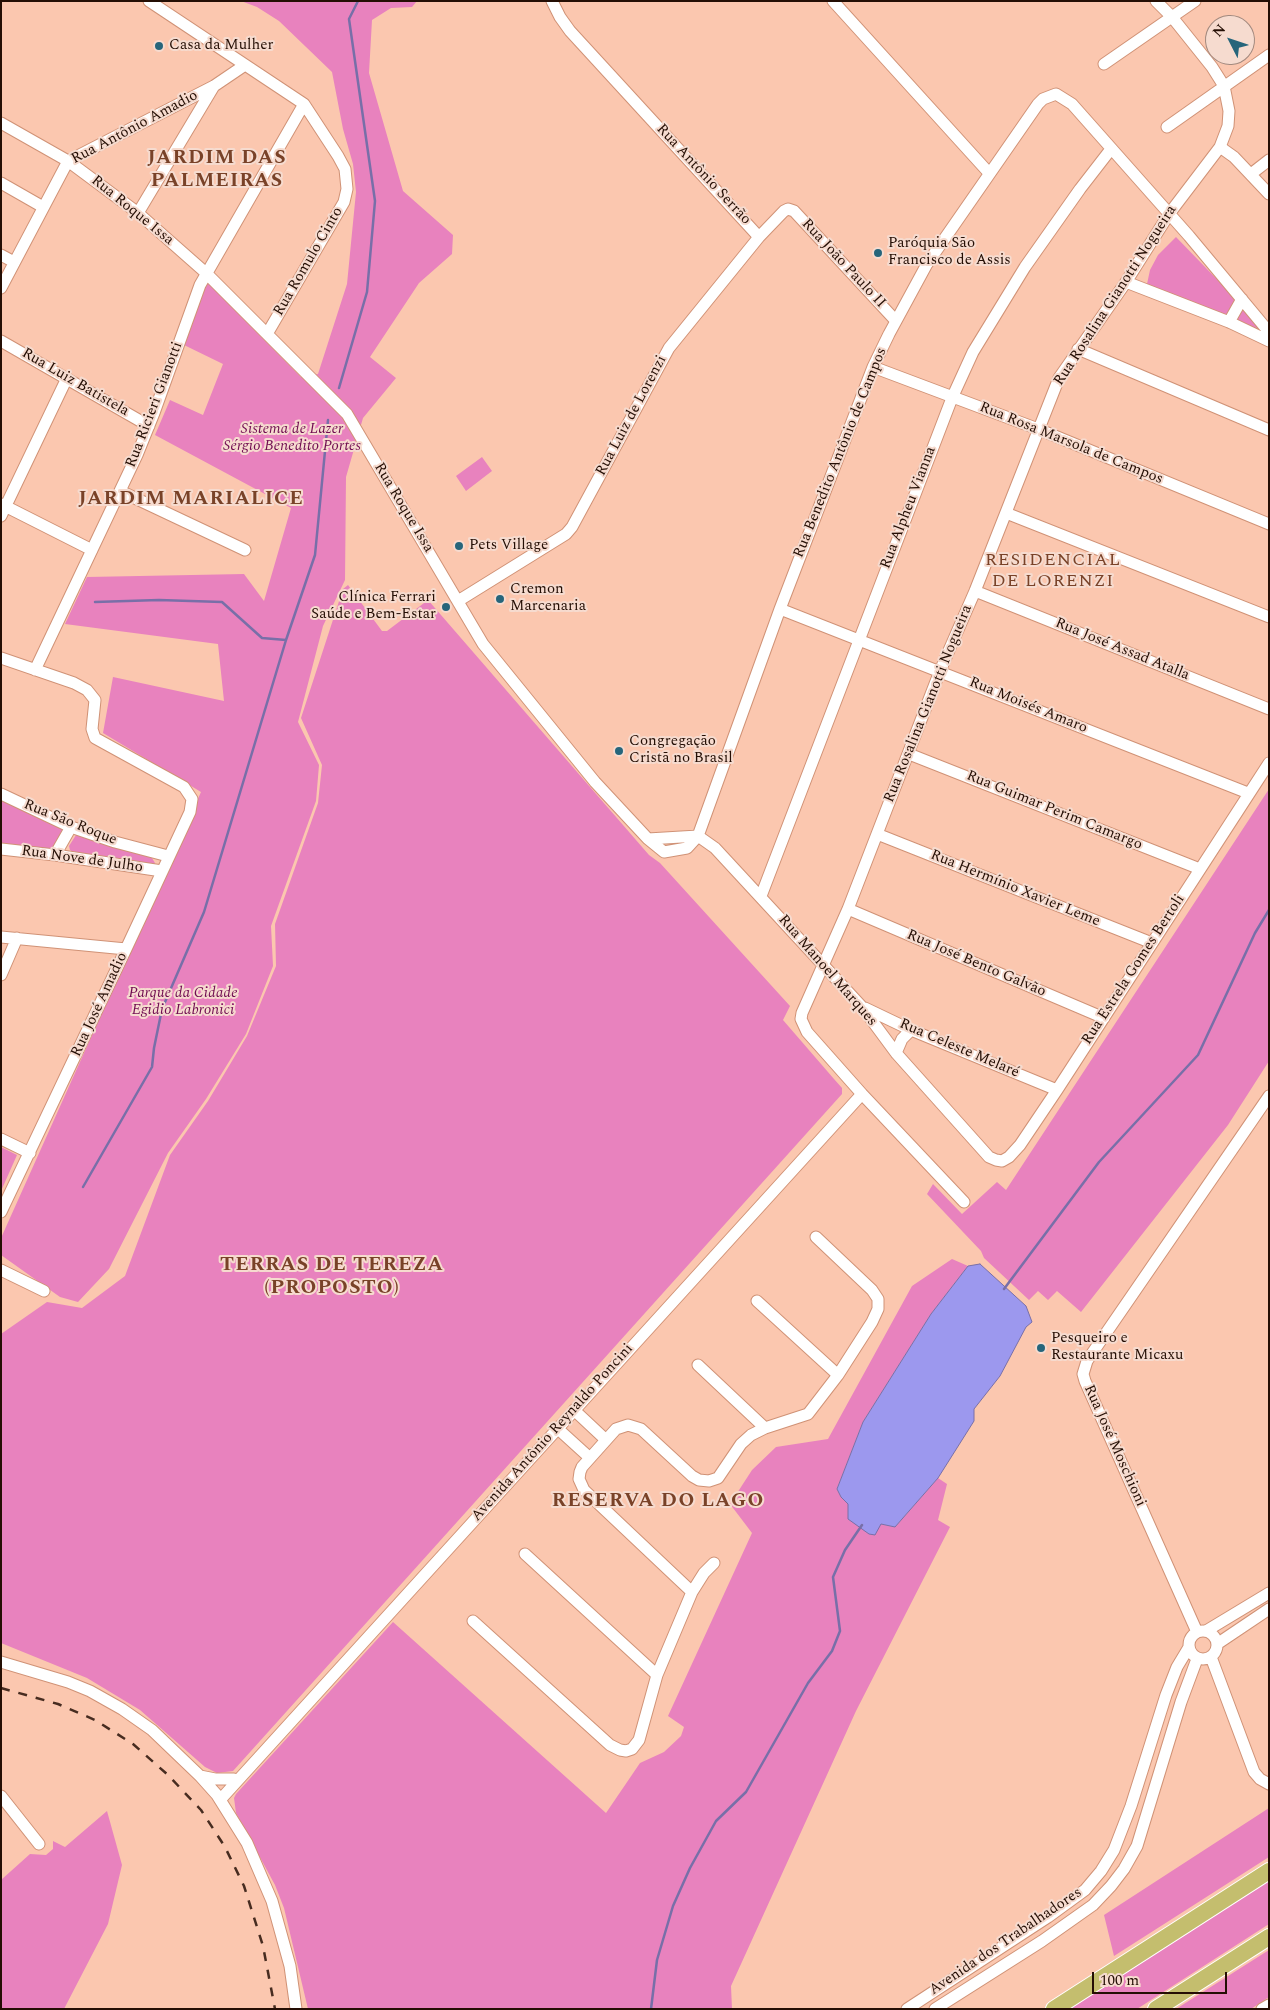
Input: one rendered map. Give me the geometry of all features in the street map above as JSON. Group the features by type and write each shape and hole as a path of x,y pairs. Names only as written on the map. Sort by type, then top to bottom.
{"highway":[{"path":"1054,2009 1269,1871"},
{"path":"1156,2009 1269,1937"}],"street":[{"path":"149,1 304,104"},
{"name":"Rua Antônio Serrão","path":"552,1 570,31 759,237"},
{"path":"833,1 989,173"},
{"path":"1156,1 1172,17 1212,67 1224,86"},
{"path":"1104,64 1195,1"},
{"path":"1167,127 1269,55"},
{"name":"Rua Antônio Amadio","path":"1,288 68,161 214,86 245,65"},
{"path":"138,213 214,86"},
{"name":"Rua Rosalina Gianotti Nogueira","path":"862,1094 807,1032 801,1019 802,1013 848,909 940,671 975,591 1059,378 1126,282 1169,214 1220,147 1228,126 1229,111 1224,86"},
{"name":"Rua Benedito Antônio de Campos","path":"698,836 780,609 873,367 926,264 1026,118 1043,99 1056,94 1067,101 1111,149"},
{"name":"Rua Romulo Cinto","path":"267,334 344,202 347,189 343,164 304,104"},
{"name":"Rua Ricieri Gianotti","path":"35,670 149,426 200,285 304,104"},
{"name":"Rua Roque Issa","path":"1,123 68,161 138,213 206,273 347,414 483,644 595,782 648,839 698,836"},
{"path":"1220,147 1251,174 1269,194"},
{"path":"1111,149 1269,332"},
{"name":"Rua Alpheu Vianna","path":"761,896 952,398 973,352 1011,289 1080,189 1111,149"},
{"path":"1251,174 1269,160"},
{"path":"1,183 43,207"},
{"name":"Rua Luiz de Lorenzi","path":"458,601 566,534 572,527 669,348 759,237 779,215 790,209"},
{"name":"Rua João Paulo II","path":"790,209 794,211 896,321"},
{"path":"1,254 14,262"},
{"path":"1126,282 1229,322 1269,341"},
{"path":"1229,322 1242,299"},
{"name":"Rua Luiz Batistela","path":"1,341 149,426"},
{"path":"1078,349 1269,430"},
{"name":"Rua Rosa Marsola de Campos","path":"873,367 1038,429 1269,524"},
{"path":"67,378 3,509 92,550"},
{"path":"120,491 245,550"},
{"path":"1006,513 1269,617"},
{"name":"Rua José Assad Atalla","path":"975,591 1269,709"},
{"name":"Rua Moisés Amaro","path":"780,609 1248,793"},
{"path":"1,658 35,670"},
{"name":"Rua José Amadio","path":"1,1212 190,812 192,803 191,796 184,788 95,738 92,728 94,700 87,690 81,686 35,670"},
{"name":"Rua Guimar Perim Camargo","path":"909,754 1200,868"},
{"name":"Rua Estrela Gomes Bertoli","path":"989,1156 1002,1161 1009,1157 1020,1145 1269,763"},
{"name":"Rua São Roque","path":"1,794 72,827 114,842 168,856"},
{"path":"55,855 72,827"},
{"name":"Rua Hermínio Xavier Leme","path":"877,834 1152,943"},
{"name":"Rua Manoel Marques","path":"698,836 715,848 823,964 862,1007 896,1053 989,1156"},
{"name":"Rua Nove de Julho","path":"1,850 55,855 162,871"},
{"name":"Rua José Bento Galvão","path":"848,909 1104,1018"},
{"path":"1,937 126,949"},
{"path":"1,975 17,938"},
{"name":"Rua Celeste Melaré","path":"862,1007 911,1030 1057,1090"},
{"path":"896,1053 902,1040 911,1030"},
{"path":"862,1094 964,1202"},
{"name":"Avenida Antônio Reynaldo Poncini","path":"218,1798 245,1773 862,1094"},
{"name":"Rua José Moschioni","path":"1201,1632 1085,1382 1083,1374 1087,1361 1093,1352 1269,1096"},
{"path":"1,1139 30,1153"},
{"path":"692,1592 584,1490 579,1479 582,1466 616,1428 628,1424 641,1429 692,1476 699,1480 709,1481 718,1478 741,1444 751,1435 765,1428 808,1414 838,1375 872,1322 878,1309 878,1299 872,1290 816,1237"},
{"path":"1,1270 44,1291"},
{"path":"757,1301 838,1375"},
{"path":"698,1365 765,1428"},
{"path":"574,1410 606,1440"},
{"path":"557,1428 590,1458"},
{"path":"524,1554 657,1675"},
{"path":"473,1621 610,1745 620,1750 632,1749 639,1740 657,1675 692,1592 704,1573 714,1563"},
{"path":"1201,1632 1215,1637 1217,1644 1216,1652 1211,1658 1197,1659 1191,1654 1188,1647 1191,1637 1269,1593"},
{"path":"1217,1644 1269,1609"},
{"name":"Avenida dos Trabalhadores","path":"907,2009 1048,1917 1085,1890 1101,1871 1114,1850 1166,1695 1177,1667 1188,1647"},
{"path":"1211,1658 1254,1772 1268,1783"},
{"name":"Avenida dos Trabalhadores","path":"935,2009 1042,1941 1093,1905 1124,1869 1137,1846 1181,1702 1197,1659"},
{"path":"1,1662 90,1690 152,1730 200,1776 230,1814 258,1864 272,1900 290,1966 296,2009"},
{"path":"200,1776 233,1784 230,1814"},
{"path":"1,1796 39,1844"},
{"path":"1262,2009 1269,2005"}],"green space":[{"path":"241,1 417,1 412,7 391,8 372,20 369,73 403,191 453,235 452,254 419,283 370,357 396,378 363,418 346,477 345,580 323,626 298,722 319,765 316,801 271,926 273,966 246,1034 206,1099 168,1153 109,1269 78,1302 60,1297 1,1255 1,1238 201,792 103,733 113,677 224,701 218,644 65,624 87,577 244,574 264,601 291,508 155,435 170,400 203,415 223,364 184,345 207,282 301,377 318,374 347,284 356,192 353,164 343,129 332,72 279,21 257,7"},
{"path":"1176,237 1236,299 1264,333 1147,284 1150,270 1158,255"},
{"path":"482,457 492,471 466,491 456,476"},
{"path":"348,585 382,631 387,631 428,600 649,855 660,863 790,1006 783,1020 842,1088 842,1094 233,1771 217,1773 205,1767 140,1710 87,1678 1,1643 1,1334 47,1302 82,1308 125,1276 170,1155 208,1101 247,1036 276,966 275,924 318,803 322,765 301,718 343,589"},
{"path":"1269,789 1269,1061 1228,1125 1081,1312 1057,1291 1048,1300 1038,1291 1029,1300 984,1258 981,1251 927,1194 933,1184 962,1214 997,1182 1006,1190"},
{"path":"1,797 65,830 52,851 1,847"},
{"path":"76,835 147,855 155,863 153,866 74,853 70,850 69,846"},
{"path":"1,1147 17,1155 1,1191"},
{"path":"952,1259 968,1266 931,1314 863,1422 837,1489 841,1497 848,1504 881,1524 895,1527 938,1478 947,1484 938,1520 950,1527 856,1711 731,1986 732,2009 308,2009 284,1908 275,1885 236,1813 234,1798 236,1794 393,1622 606,1813 640,1763 664,1752 681,1736 684,1727 668,1716 752,1533 730,1504 752,1470 776,1447 828,1439 912,1286"},
{"path":"1269,1808 1269,1857 1114,1956 1104,1915"},
{"path":"107,1811 122,1865 108,1924 64,2009 1,2009 1,1880 30,1854 46,1855 53,1849 53,1841 65,1847"},
{"path":"1269,1881 1269,1924 1137,2009 1070,2009"},
{"path":"1269,1950 1269,1997 1251,2009 1176,2009"}],"shaded area":[{"path":"980,1264 1026,1306 1032,1322 1026,1327 1000,1376 974,1409 974,1421 938,1478 895,1527 881,1524 875,1535 869,1534 848,1519 848,1504 841,1497 837,1489 863,1422 931,1314 968,1266"}],"waterway":[{"path":"339,388 367,292 375,201 349,19 358,1"},
{"path":"83,1187 152,1067 162,1009 204,912 286,640 315,555 328,420"},
{"path":"95,602 159,600 222,602 262,638 286,640"},
{"path":"1004,1289 1099,1162 1198,1055 1255,933 1269,910"},
{"path":"651,2009 657,1960 673,1906 690,1868 716,1821 746,1792 808,1683 832,1651 840,1631 833,1577 845,1550 862,1525"}],"railway":[{"path":"1,1688 58,1704 95,1720 133,1744 168,1775 201,1810 225,1847 244,1886 263,1946 275,2009"}],"place":[{"name":"Casa da Mulher","path":"159,46"},
{"name":"Paróquia São Francisco de Assis","path":"878,253"},
{"name":"Pets Village","path":"459,546"},
{"name":"Cremon Marcenaria","path":"500,599"},
{"name":"Clínica Ferrari Saúde e Bem-Estar","path":"446,607"},
{"name":"Congregação Cristã no Brasil","path":"619,751"},
{"name":"Pesqueiro e Restaurante Micaxu","path":"1041,1348"}],"district":[{"name":"JARDIM DAS PALMEIRAS","path":"217,170"},
{"name":"JARDIM MARIALICE","path":"191,500"},
{"name":"RESIDENCIAL DE LORENZI","path":"1053,571"},
{"name":"TERRAS DE TEREZA (PROPOSTO)","path":"332,1278"},
{"name":"RESERVA DO LAGO","path":"658,1502"}],"park label":[{"name":"Sistema de Lazer Sérgio Benedito Portes","path":"292,438"},
{"name":"Parque da Cidade Egidio Labronici","path":"183,1002"}]}
